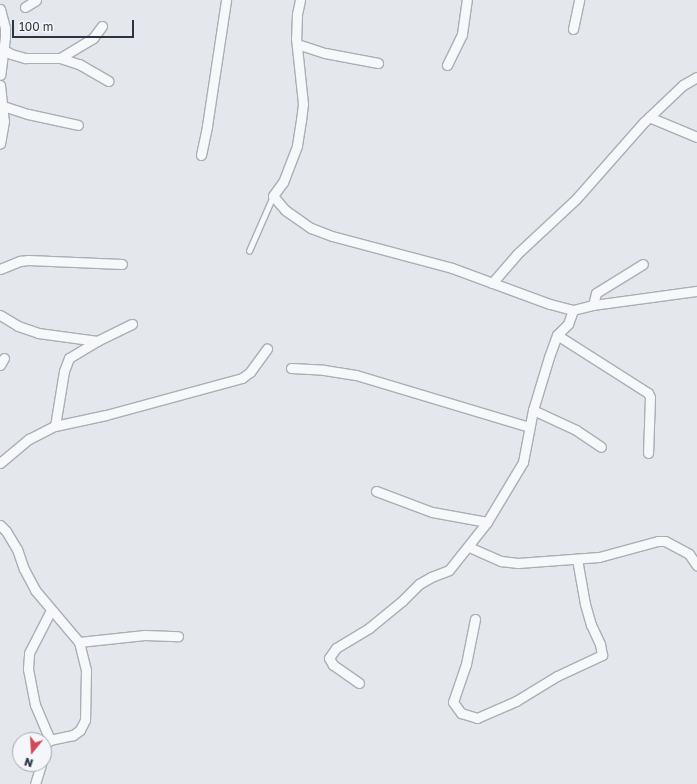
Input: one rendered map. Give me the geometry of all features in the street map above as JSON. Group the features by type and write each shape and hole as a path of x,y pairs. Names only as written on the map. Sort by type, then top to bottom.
{"street":[{"path":"25,7 36,0"},
{"path":"201,155 207,126 226,0"},
{"path":"300,0 297,14 297,44 303,104 297,146 283,182 273,196 284,210 311,228 332,236 445,266 573,310 593,305 697,291"},
{"path":"447,65 462,34 467,0"},
{"path":"573,29 579,0"},
{"path":"0,9 4,28 0,75"},
{"path":"60,58 93,38 102,26"},
{"path":"297,44 325,53 378,63"},
{"path":"3,49 10,54 24,58 60,58 79,64 108,81"},
{"path":"492,283 521,250 576,199 649,117 683,85 697,77"},
{"path":"0,85 1,105 4,121 0,144"},
{"path":"1,105 28,114 78,125"},
{"path":"649,117 697,137"},
{"path":"0,269 20,261 28,260 122,264"},
{"path":"593,305 596,293 643,264"},
{"path":"359,683 333,665 330,658 336,648 369,628 402,601 419,584 431,577 447,572 469,547 487,522 523,462 533,410 549,357 557,335 568,324 573,310"},
{"path":"0,315 18,326 38,333 97,341"},
{"path":"55,426 64,371 69,358 97,341 132,324"},
{"path":"557,335 648,393 650,397 648,453"},
{"path":"0,463 29,439 55,426 106,415 158,400 233,382 250,372 267,349"},
{"path":"291,368 324,370 356,375 529,427"},
{"path":"533,410 576,430 601,447"},
{"path":"376,491 432,512 487,522"},
{"path":"2,529 17,549 24,569 35,590 79,642 86,670 85,720 80,730 73,735 52,740"},
{"path":"469,547 507,562 577,559 617,553 658,541 664,541 689,554 697,566"},
{"path":"475,619 466,664 453,702 461,713 477,718 516,701 557,676 602,655 600,644 591,626 584,604 577,559"},
{"path":"47,732 35,705 28,669 29,653 51,610"},
{"path":"79,642 145,635 178,636"},
{"path":"35,784 38,772"}],"lane":[{"path":"249,251 273,196"}]}
